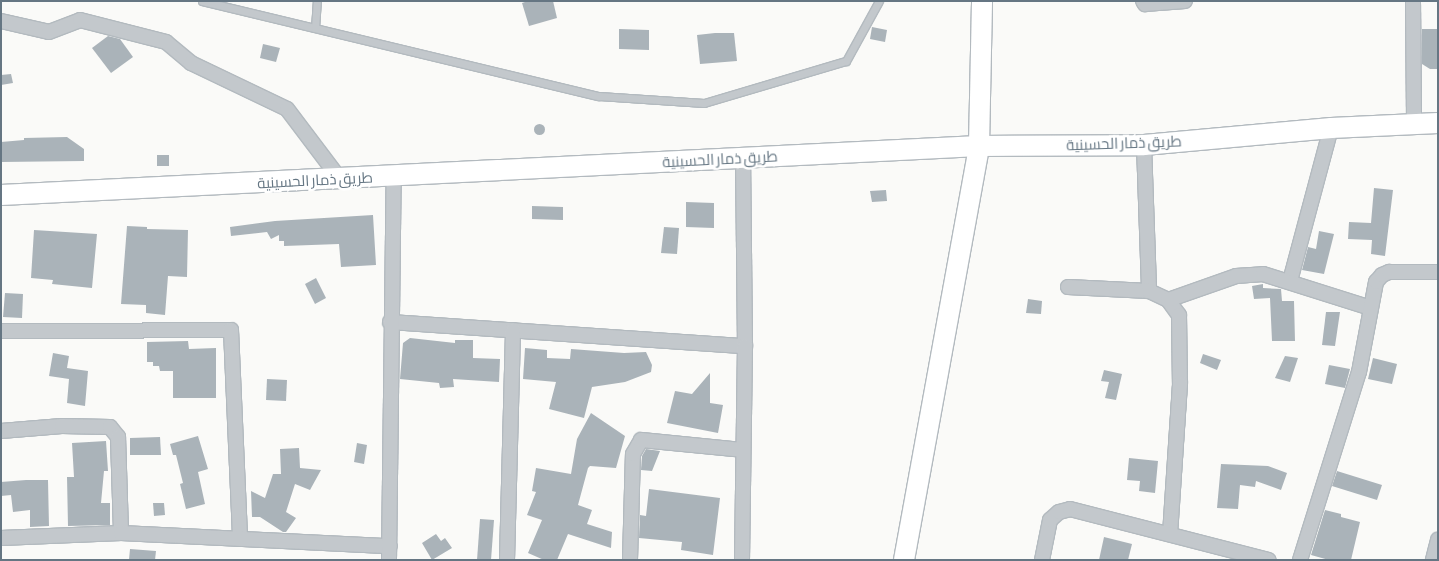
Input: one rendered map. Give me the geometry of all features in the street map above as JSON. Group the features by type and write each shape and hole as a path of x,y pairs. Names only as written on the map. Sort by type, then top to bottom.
{"main road":[{"path":"904,560 978,146 982,1"},
{"name":"طريق ذمار الحسينية","path":"1,195 978,146 1144,145 1331,128 1438,123"}],"street":[{"path":"1143,1 1145,4 1185,1"},
{"path":"1414,1 1414,124"},
{"path":"1,21 49,32 80,20 166,42 191,63 287,109 340,179"},
{"path":"1290,281 1331,128"},
{"path":"1144,145 1149,291"},
{"path":"742,560 745,346 743,158"},
{"path":"1,538 120,534 240,539 389,553 390,322 394,176"},
{"path":"1300,560 1360,372 1376,282 1382,275 1389,272 1437,270"},
{"path":"1168,300 1245,274 1273,275 1370,308"},
{"path":"1068,287 1149,291 1168,300 1176,309 1180,327 1180,384 1170,534"},
{"path":"390,322 745,346"},
{"path":"1,331 231,330 240,539"},
{"path":"507,560 513,330"},
{"path":"1,431 62,426 110,427 118,437 120,534"},
{"path":"630,560 632,454 641,440 743,450"},
{"path":"1042,560 1048,525 1054,516 1064,510 1076,510 1268,560"},
{"path":"1432,560 1438,540"}],"lane":[{"path":"202,1 599,96 704,103 846,61 879,1"},
{"path":"315,28 317,1"}],"building":[{"path":"528,1 553,1 557,18 529,26 522,3"},
{"path":"872,27 887,30 885,42 870,39"},
{"path":"619,29 649,30 649,50 619,49"},
{"path":"1422,29 1438,29 1438,69 1430,69 1422,64"},
{"path":"734,33 737,61 700,64 697,35"},
{"path":"108,36 120,39 133,57 111,73 92,48"},
{"path":"263,44 280,48 276,62 260,58"},
{"path":"11,74 13,83 1,85 1,75"},
{"path":"539,123 545,129 539,135 533,129"},
{"path":"67,137 84,149 84,161 1,162 1,142 24,140 24,138"},
{"path":"157,155 169,155 169,166 157,166"},
{"path":"1374,188 1393,190 1385,256 1371,254 1372,240 1348,239 1349,222 1371,223"},
{"path":"886,190 887,201 872,202 870,191"},
{"path":"686,202 714,203 714,228 686,227"},
{"path":"532,206 563,207 563,220 532,219"},
{"path":"373,215 376,265 341,267 339,244 284,246 284,241 279,241 279,235 271,239 267,232 231,236 230,227 275,221"},
{"path":"127,226 147,227 147,229 188,230 187,277 168,276 165,315 146,313 146,305 121,304"},
{"path":"664,227 679,228 677,254 661,253"},
{"path":"34,230 97,234 92,288 52,284 53,280 31,278"},
{"path":"1319,231 1334,234 1324,274 1302,270 1308,247 1316,249"},
{"path":"316,278 326,298 315,304 305,284"},
{"path":"1263,284 1263,288 1281,289 1282,301 1294,301 1295,341 1272,341 1270,298 1254,299 1252,286"},
{"path":"5,293 23,294 22,318 3,317"},
{"path":"1028,299 1042,301 1041,314 1026,313"},
{"path":"1326,312 1340,312 1335,346 1322,345"},
{"path":"410,338 455,343 455,340 473,340 473,358 500,359 499,382 453,379 454,387 440,388 439,383 400,379 403,343"},
{"path":"188,341 189,349 216,348 216,398 173,398 173,371 160,371 159,366 153,366 153,362 147,362 147,342"},
{"path":"525,348 547,350 547,358 570,359 571,349 624,353 646,352 652,365 651,372 625,382 592,387 584,418 549,409 556,382 523,379"},
{"path":"53,353 69,356 67,368 88,371 85,406 67,403 69,379 49,376"},
{"path":"1203,354 1221,360 1217,370 1200,363"},
{"path":"1285,356 1298,358 1290,382 1275,378"},
{"path":"1373,358 1397,364 1392,384 1368,379"},
{"path":"1329,365 1350,369 1345,388 1325,384"},
{"path":"1104,370 1122,374 1116,400 1105,398 1109,382 1101,381"},
{"path":"710,373 710,403 723,405 718,433 667,423 675,391 692,394"},
{"path":"267,379 287,380 286,401 266,400"},
{"path":"591,413 625,436 616,468 590,466 588,468 578,505 592,510 587,524 612,532 611,548 568,534 557,560 544,560 528,553 542,520 527,515 536,492 532,491 536,468 571,474 577,439"},
{"path":"198,436 208,469 198,472 205,504 186,509 180,484 183,483 176,455 173,455 170,444"},
{"path":"160,437 161,455 130,455 130,438"},
{"path":"106,441 108,471 104,471 101,503 110,503 110,525 68,526 67,477 74,477 72,443"},
{"path":"357,443 367,445 364,464 354,462"},
{"path":"299,448 300,468 321,470 310,490 295,484 286,512 296,518 286,532 283,532 260,517 252,517 251,491 265,498 273,474 281,474 280,449"},
{"path":"646,449 660,451 652,471 641,470 642,456"},
{"path":"1129,458 1158,461 1155,493 1139,491 1140,481 1127,480"},
{"path":"1221,464 1268,466 1287,473 1281,490 1256,481 1255,487 1240,485 1238,509 1217,508"},
{"path":"1337,471 1382,485 1377,500 1332,486"},
{"path":"48,480 49,526 30,527 30,510 13,512 11,495 1,496 1,482"},
{"path":"649,489 720,498 713,555 681,550 682,542 639,538 640,515 646,516"},
{"path":"153,503 164,503 165,515 154,516"},
{"path":"1325,510 1360,522 1351,560 1329,560 1311,555"},
{"path":"480,519 494,520 491,560 477,560"},
{"path":"436,534 441,541 445,538 452,548 432,560 422,543"},
{"path":"1104,537 1132,544 1128,560 1099,560"},
{"path":"130,549 156,551 155,560 129,560"}]}
